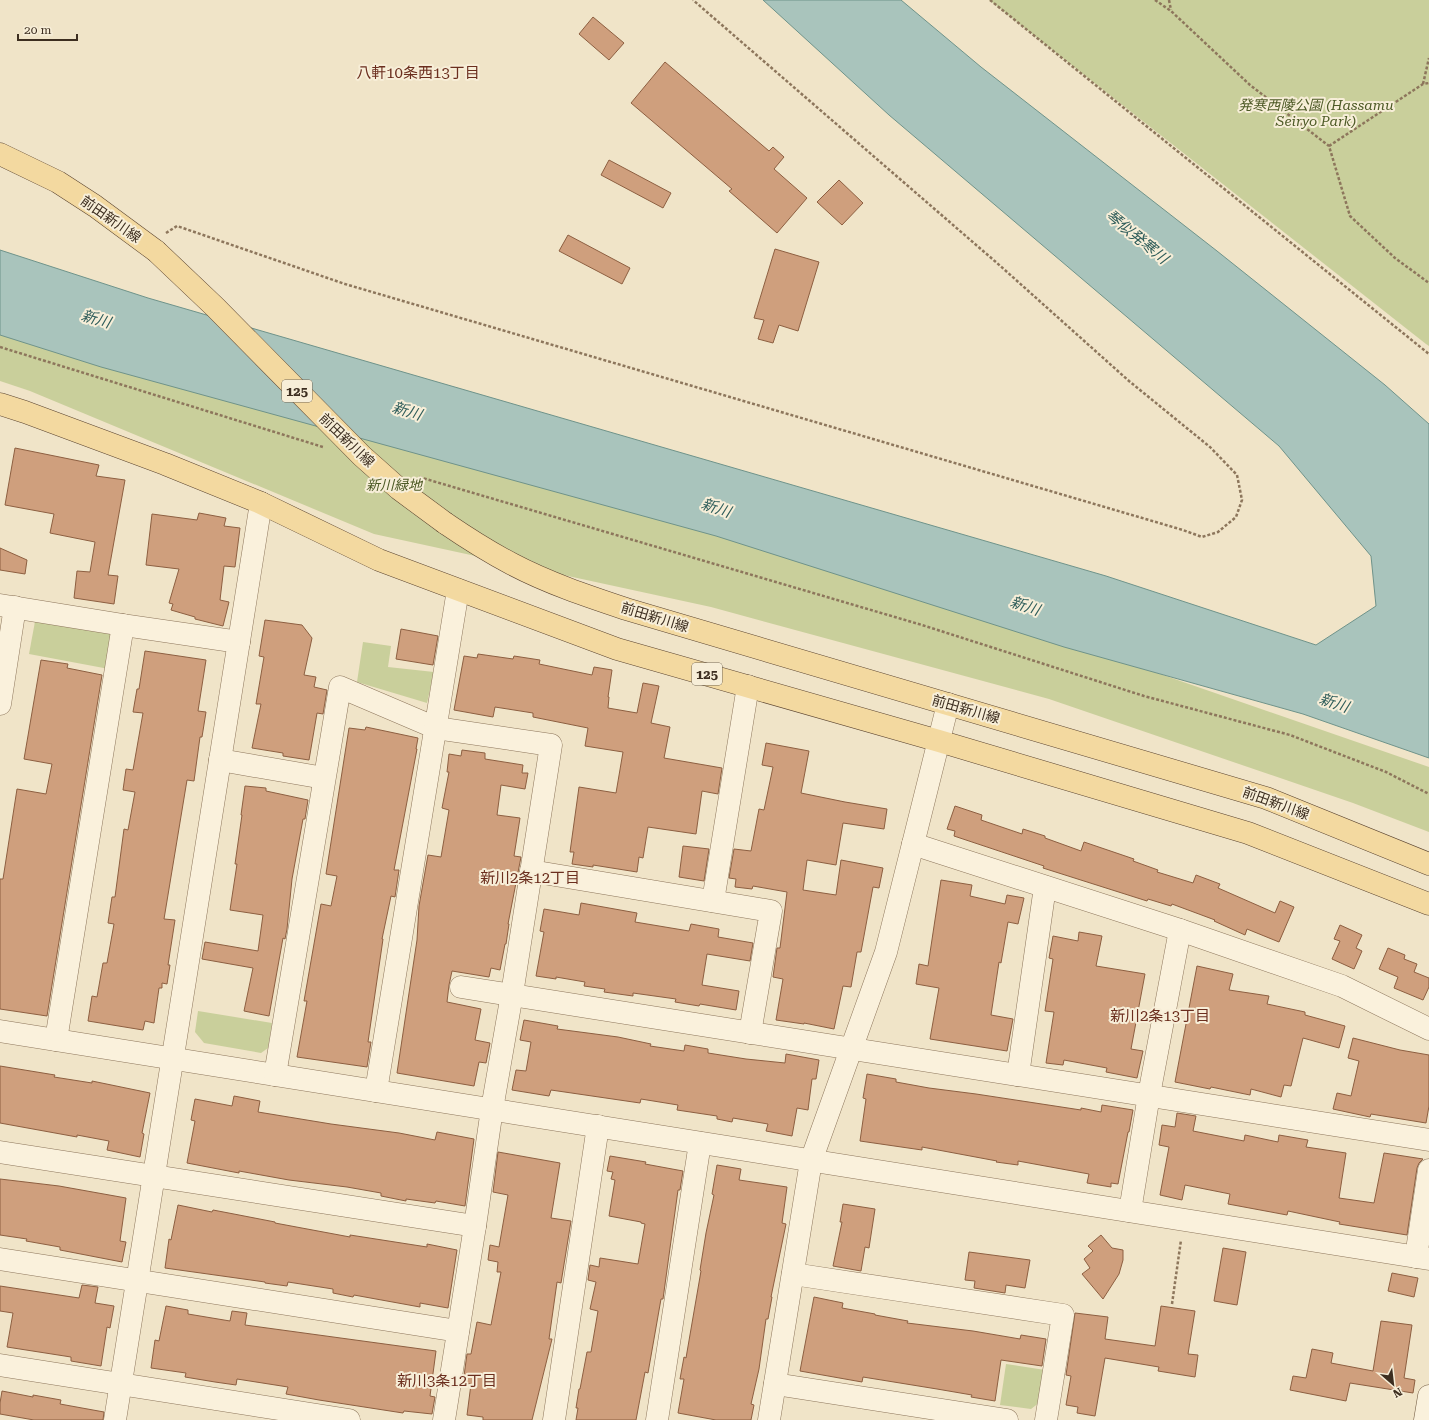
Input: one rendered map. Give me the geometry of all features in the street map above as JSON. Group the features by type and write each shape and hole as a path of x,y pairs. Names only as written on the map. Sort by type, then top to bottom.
{"main road":[{"name":"前田新川線","path":"0,154 58,182 95,206 161,242 215,308 362,456 399,489 445,523 475,544 513,565 588,596 626,608 1266,798 1429,864"},
{"name":"125","path":"0,404 165,464 261,503 379,560 618,649 939,741 1248,833 1429,904"}],"street":[{"path":"115,1420 261,503"},
{"path":"376,1091 458,590"},
{"path":"0,704 8,606 122,625 239,642"},
{"path":"56,1040 122,625"},
{"path":"713,901 748,686"},
{"path":"274,1075 340,687 436,728 552,745 492,1109 444,1420"},
{"path":"769,1420 811,1161 886,952 948,704"},
{"path":"220,760 324,778"},
{"path":"913,844 1180,930 1342,986 1429,1029"},
{"path":"531,871 771,911 750,1033"},
{"path":"1018,1075 1046,887"},
{"path":"1130,1211 1149,1095 1180,930"},
{"path":"461,986 1429,1140"},
{"path":"0,1030 1422,1258 1429,1170"},
{"path":"554,1420 598,1126"},
{"path":"657,1420 700,1142"},
{"path":"0,1152 475,1226"},
{"path":"0,1259 458,1331"},
{"path":"793,1274 1062,1315 1046,1420"},
{"path":"0,1365 349,1420"},
{"path":"775,1384 1007,1420"},
{"path":"1425,1420 1429,1396"}],"path":[{"path":"161,242 177,226 344,284 1183,530 1202,537 1218,532 1236,517 1242,500 1237,475 1210,447 1129,381 996,263 693,0"},
{"path":"990,0 1429,354"},
{"path":"1155,0 1171,11 1250,85 1329,146 1350,216 1395,258 1429,283"},
{"path":"1169,0 1171,11"},
{"path":"1422,84 1429,58"},
{"path":"1329,146 1422,84 1429,83"},
{"path":"0,346 327,448"},
{"path":"418,476 922,625 1144,696 1290,735 1386,772 1429,794"},
{"path":"1172,1304 1182,1236"}],"green space":[{"name":"発寒西陵公園 (Hassamu Seiryo Park)","path":"989,0 1429,0 1429,346 1426,344"},
{"name":"新川緑地","path":"0,310 744,530 1429,767 1429,832 1353,803 1049,699 711,607 374,534 30,391 0,381"},
{"path":"36,616 117,629 109,669 29,654"},
{"path":"363,642 391,646 388,667 434,672 427,703 357,682"},
{"path":"198,1011 272,1023 268,1048 261,1053 204,1043 195,1032"},
{"path":"1006,1364 1045,1370 1040,1402 1031,1409 1000,1405"}],"water":[{"path":"763,0 901,0 981,67 1217,251 1385,385 1429,424 1429,758 1303,714 1064,647 716,536 101,367 0,335 0,250 148,298 1106,576 1316,645 1376,606 1371,556 1279,446 889,115"}],"building":[{"path":"593,17 624,43 609,60 579,34"},
{"path":"665,62 769,151 773,147 784,157 774,169 807,198 777,233 729,191 732,189 631,103"},
{"path":"609,160 671,193 663,208 601,175"},
{"path":"839,180 863,203 842,225 817,202"},
{"path":"568,235 630,268 622,284 559,251"},
{"path":"775,249 819,262 798,331 779,325 773,343 758,339 764,320 754,318"},
{"path":"15,448 99,465 96,476 125,480 108,575 118,576 114,604 74,598 77,571 90,572 95,542 50,533 54,514 5,505"},
{"path":"199,513 226,518 224,526 240,528 235,567 224,566 220,600 229,602 223,626 195,619 195,617 171,610 173,604 169,603 179,569 146,565 152,514 197,520"},
{"path":"0,548 27,560 25,574 0,570"},
{"path":"265,620 302,625 312,638 304,675 316,677 314,687 327,690 323,714 317,713 309,760 283,756 283,753 252,748 261,704 256,704 264,657 259,656"},
{"path":"401,629 438,636 433,665 396,659"},
{"path":"145,651 206,660 198,711 206,712 202,737 200,737 194,781 187,780 164,919 175,920 168,965 170,965 167,984 162,983 162,988 159,988 154,1023 145,1021 143,1030 88,1021 92,996 97,997 103,963 107,963 114,924 108,923 112,897 115,897 124,829 128,830 135,792 123,790 126,769 133,770 143,713 133,712 137,689 139,689"},
{"path":"478,654 513,659 514,656 540,660 539,664 592,675 594,667 612,670 608,708 637,713 643,683 659,686 651,723 670,727 664,758 722,768 718,794 702,791 696,834 648,827 643,858 639,857 637,872 593,865 593,867 572,864 574,852 570,852 579,787 616,793 623,752 585,746 588,728 533,717 533,713 495,707 493,717 454,710 464,656 477,658"},
{"path":"41,660 68,664 67,668 102,675 47,1016 0,1009 0,879 3,879 17,789 46,794 52,764 24,759"},
{"path":"366,727 418,738 394,870 399,870 395,897 391,896 382,939 368,1042 371,1042 367,1067 297,1057 307,1001 304,1001 321,904 331,906 337,876 326,874 349,728 365,730"},
{"path":"766,743 809,751 801,793 887,809 884,829 843,823 836,865 807,860 803,890 836,895 841,860 883,868 879,888 873,887 861,952 857,952 851,987 843,986 834,1029 804,1023 776,1020 783,979 773,977 777,948 780,948 787,892 753,886 752,889 735,887 736,879 729,878 734,849 751,851 759,809 764,810 773,767 762,765"},
{"path":"462,750 485,753 485,759 523,765 522,773 528,773 525,789 501,785 497,815 520,818 514,856 521,857 500,970 491,968 489,977 452,971 449,985 447,1002 481,1009 475,1040 490,1043 486,1063 479,1062 474,1086 397,1073 417,940 419,906 428,855 441,857 449,810 442,808 449,772 447,772 449,754 461,756"},
{"path":"245,786 266,788 266,791 308,800 292,879 287,929 285,939 283,938 269,1016 244,1011 253,968 202,959 205,942 258,951 263,915 230,910 237,864 235,864"},
{"path":"955,806 982,815 981,820 1022,834 1023,829 1045,836 1045,838 1081,851 1084,842 1134,859 1133,861 1158,870 1157,872 1193,883 1196,875 1220,884 1218,888 1275,913 1280,901 1294,907 1279,942 1247,929 1245,935 1214,921 1215,920 1172,904 1171,906 1148,899 1147,901 1043,868 1044,866 954,836 955,831 947,829"},
{"path":"683,846 709,849 704,881 679,877"},
{"path":"941,880 972,885 970,896 1005,904 1007,895 1024,898 1018,924 1008,922 1001,963 999,962 991,1015 1013,1019 1007,1051 930,1039 939,988 916,984 919,964 928,966"},
{"path":"581,903 637,913 635,922 689,931 691,924 719,929 718,937 753,943 750,961 707,954 702,985 739,991 736,1010 700,1004 699,1006 675,1002 676,999 633,993 633,996 604,992 605,989 584,986 585,982 556,977 556,979 536,976 544,932 540,931 544,909 579,915"},
{"path":"1340,925 1362,935 1356,948 1362,951 1354,969 1332,959 1340,941 1334,939"},
{"path":"1079,932 1102,936 1096,966 1145,974 1131,1049 1143,1051 1137,1078 1106,1072 1107,1068 1064,1060 1063,1065 1046,1063 1054,1012 1045,1011 1053,959 1049,958 1053,936 1078,941"},
{"path":"1388,948 1405,955 1404,959 1417,964 1414,972 1429,978 1429,987 1423,1000 1394,988 1398,977 1379,969"},
{"path":"1197,966 1233,974 1229,990 1269,996 1267,1004 1305,1012 1305,1015 1345,1026 1339,1048 1303,1038 1291,1086 1284,1085 1281,1097 1251,1089 1250,1095 1211,1087 1210,1089 1175,1082"},
{"path":"524,1020 558,1026 557,1029 618,1037 651,1044 650,1046 684,1051 685,1045 708,1049 708,1053 746,1059 785,1063 786,1054 819,1060 816,1079 812,1079 808,1110 797,1108 792,1136 766,1131 768,1124 733,1118 732,1122 717,1119 717,1116 677,1110 678,1105 641,1099 640,1103 551,1090 549,1096 512,1090 516,1070 526,1071 531,1042 520,1040"},
{"path":"1353,1038 1400,1050 1429,1055 1429,1106 1426,1123 1371,1114 1370,1117 1333,1109 1337,1093 1351,1096 1359,1061 1348,1058"},
{"path":"0,1066 55,1075 54,1077 92,1083 92,1081 150,1093 142,1133 144,1134 140,1157 107,1150 109,1141 77,1135 77,1137 0,1123"},
{"path":"867,1074 896,1079 896,1082 929,1088 1081,1110 1081,1108 1101,1112 1102,1105 1133,1110 1118,1184 1111,1183 1111,1187 1087,1183 1089,1174 1018,1161 1018,1165 922,1147 922,1150 860,1141 866,1099 863,1098"},
{"path":"234,1096 260,1101 258,1112 399,1133 435,1140 437,1132 474,1139 465,1206 436,1201 435,1203 406,1199 406,1201 381,1196 381,1193 347,1187 289,1180 239,1171 239,1173 187,1163 195,1121 191,1120 195,1099 232,1106"},
{"path":"1177,1113 1196,1116 1193,1131 1244,1141 1245,1135 1278,1142 1279,1135 1308,1140 1306,1147 1346,1153 1339,1198 1374,1203 1384,1153 1423,1159 1417,1168 1407,1235 1339,1224 1340,1222 1288,1211 1287,1215 1228,1204 1230,1194 1185,1185 1182,1200 1160,1195 1169,1147 1159,1145 1162,1125 1175,1127"},
{"path":"498,1152 560,1163 551,1218 571,1221 561,1283 557,1282 549,1339 552,1339 532,1420 483,1420 483,1417 467,1415 471,1384 463,1383 467,1354 471,1354 477,1322 491,1325 501,1272 497,1272 498,1262 488,1260 490,1245 499,1247 508,1195 493,1192"},
{"path":"610,1156 646,1162 645,1164 683,1171 680,1190 678,1190 663,1299 661,1299 648,1373 645,1372 636,1420 576,1420 579,1389 587,1352 591,1352 598,1311 590,1309 596,1282 588,1280 590,1265 599,1267 600,1258 638,1264 645,1224 609,1216 615,1180 611,1179 613,1172 607,1171"},
{"path":"717,1165 741,1169 739,1180 787,1187 782,1223 786,1224 768,1319 766,1319 759,1369 751,1404 754,1405 751,1420 716,1420 678,1413 684,1379 680,1379 684,1357 686,1358 706,1233 714,1195 712,1194"},
{"path":"0,1179 59,1186 126,1198 120,1241 126,1242 122,1262 60,1250 60,1247 26,1241 27,1239 0,1235"},
{"path":"843,1204 875,1209 869,1248 865,1247 861,1271 833,1266 842,1222 840,1222"},
{"path":"178,1205 212,1212 213,1210 350,1237 350,1235 427,1247 427,1244 457,1250 448,1308 420,1303 420,1307 354,1295 353,1297 333,1293 333,1289 288,1282 287,1286 165,1268 169,1239 171,1240"},
{"path":"1101,1235 1112,1248 1123,1250 1123,1260 1119,1274 1103,1299 1082,1274 1090,1268 1084,1259 1093,1251 1088,1246"},
{"path":"1223,1248 1246,1252 1237,1305 1214,1301"},
{"path":"969,1252 1030,1260 1025,1288 1006,1285 1005,1293 974,1288 975,1281 965,1280"},
{"path":"1392,1273 1418,1278 1414,1297 1388,1291"},
{"path":"82,1285 98,1287 95,1303 114,1306 110,1328 107,1327 101,1366 71,1361 71,1357 7,1347 13,1313 0,1311 0,1286 79,1298"},
{"path":"814,1297 843,1303 842,1308 908,1321 907,1323 973,1331 1020,1339 1021,1335 1046,1339 1042,1366 1001,1360 995,1401 971,1397 972,1395 863,1377 862,1382 800,1371"},
{"path":"166,1306 188,1310 188,1314 230,1321 232,1311 247,1313 245,1325 436,1351 430,1396 435,1397 432,1414 404,1411 403,1413 319,1400 286,1394 288,1387 237,1379 236,1385 185,1377 186,1373 151,1368 155,1340 159,1341"},
{"path":"1161,1306 1195,1311 1188,1354 1198,1355 1195,1377 1158,1371 1159,1367 1105,1358 1095,1416 1077,1413 1078,1407 1066,1405 1071,1376 1066,1375 1075,1313 1108,1317 1105,1339 1155,1346"},
{"path":"1381,1321 1412,1325 1404,1378 1415,1380 1413,1393 1350,1383 1346,1401 1290,1390 1293,1376 1306,1378 1312,1349 1333,1353 1331,1363 1373,1371"},
{"path":"2,1391 33,1397 33,1395 61,1400 60,1404 104,1412 103,1420 34,1420 0,1414"}],"district":[{"name":"八軒10条西13丁目","path":"418,73"},
{"name":"新川2条12丁目","path":"530,878"},
{"name":"新川2条13丁目","path":"1160,1016"},
{"name":"新川3条12丁目","path":"447,1381"}],"water label":[{"name":"琴似発寒川","path":"1137,237"},
{"name":"新川","path":"96,319"},
{"name":"新川","path":"407,411"},
{"name":"新川","path":"716,508"},
{"name":"新川","path":"1025,606"},
{"name":"新川","path":"1334,703"}]}
